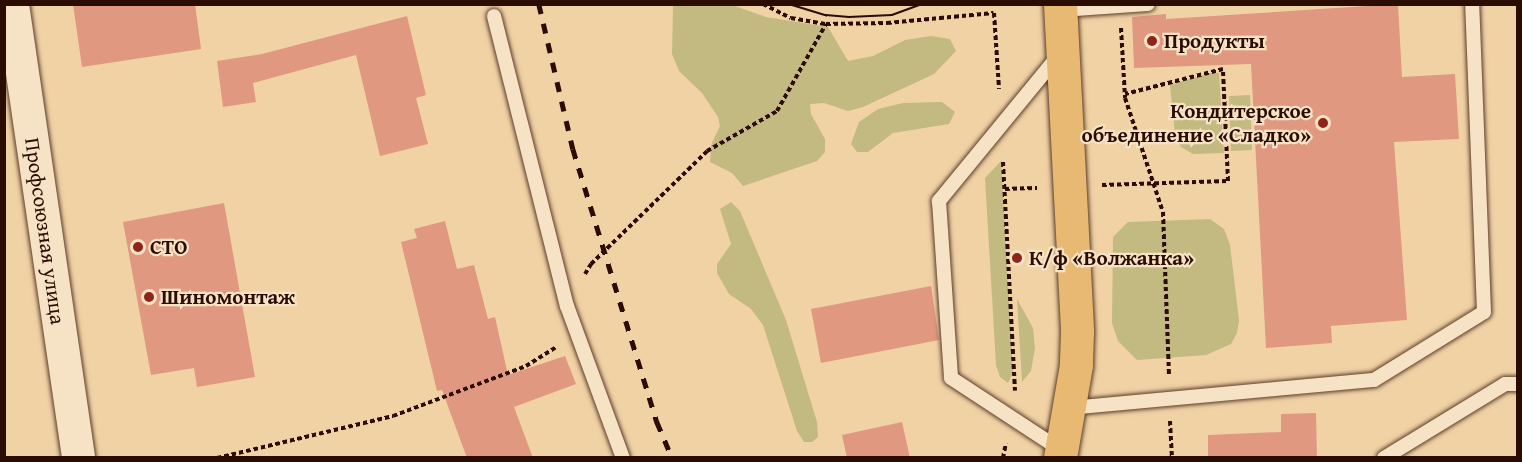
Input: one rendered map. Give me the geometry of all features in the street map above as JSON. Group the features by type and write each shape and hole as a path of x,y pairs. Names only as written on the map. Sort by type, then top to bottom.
{"main road":[{"path":"1060,7 1067,89 1077,332 1070,408 1061,454"}],"street":[{"name":"Профсоюзная улица","path":"8,5 78,458"}],"lane":[{"path":"1060,7 1148,4"},
{"path":"1070,408 1374,380 1484,312 1472,4"},
{"path":"494,16 567,306 623,458"},
{"path":"1061,454 951,378 939,201 1063,50"},
{"path":"1384,458 1505,384 1518,384"}],"path":[{"path":"763,4 791,18 826,24 887,23 994,13 1017,381 1003,458"},
{"path":"1119,6 1125,94 1163,212 1172,458"},
{"path":"567,306 591,264 707,151 777,111 826,24"},
{"path":"1125,94 1223,69 1228,181 1153,183"},
{"path":"217,458 306,438 430,403 526,366 577,335"}],"shaded area":[{"path":"673,5 732,5 766,17 828,27 848,61 873,56 905,40 931,36 950,39 956,51 934,74 863,107 848,111 824,103 810,104 811,114 825,139 825,152 817,161 743,186 732,173 710,162 711,145 720,126 718,117 702,93 679,71 672,54"},
{"path":"1210,73 1219,73 1224,153 1193,154 1181,147 1175,135 1170,85"},
{"path":"1250,95 1252,150 1231,151 1229,96"},
{"path":"942,102 955,112 949,124 893,133 868,152 857,152 851,144 859,122 878,109 903,103"},
{"path":"1001,161 1013,373 1008,383 1000,377 996,365 985,178"},
{"path":"731,202 740,211 786,320 817,422 818,437 812,442 804,442 797,431 763,325 751,309 729,294 717,273 717,264 731,244 720,209"},
{"path":"1210,219 1224,229 1230,245 1239,320 1237,333 1231,344 1206,355 1137,360 1118,341 1112,323 1113,237 1128,222"},
{"path":"1017,299 1033,328 1035,348 1031,371 1022,382"}],"building":[{"path":"73,4 195,4 201,49 82,67"},
{"name":"Кондитерское объединение «Сладко»","path":"1398,4 1402,77 1455,74 1459,139 1394,142 1407,320 1331,326 1332,343 1266,348 1251,64 1134,68 1132,17 1166,14 1166,19"},
{"path":"407,16 426,95 416,98 428,144 380,156 356,55 253,83 256,102 223,107 217,61 262,54"},
{"path":"224,203 255,377 197,387 194,368 151,375 123,222"},
{"path":"445,221 457,269 474,265 488,319 495,317 508,375 565,356 576,384 514,407 533,458 467,458 442,390 437,391 401,242 417,238 414,229"},
{"path":"931,286 939,340 821,363 811,309"},
{"path":"1316,413 1317,458 1208,458 1208,435 1281,432 1281,414"},
{"path":"902,422 910,458 847,458 842,435"}],"tram line":[{"path":"789,4 826,15 849,17 892,15 923,4"}],"railway":[{"path":"539,4 573,149 657,422 672,458"}],"place":[{"name":"Продукты","path":"1152,41"},
{"name":"Кондитерское объединение «Сладко»","path":"1323,123"},
{"name":"СТО","path":"138,247"},
{"name":"К/ф «Волжанка»","path":"1017,258"},
{"name":"Шиномонтаж","path":"149,297"}]}
